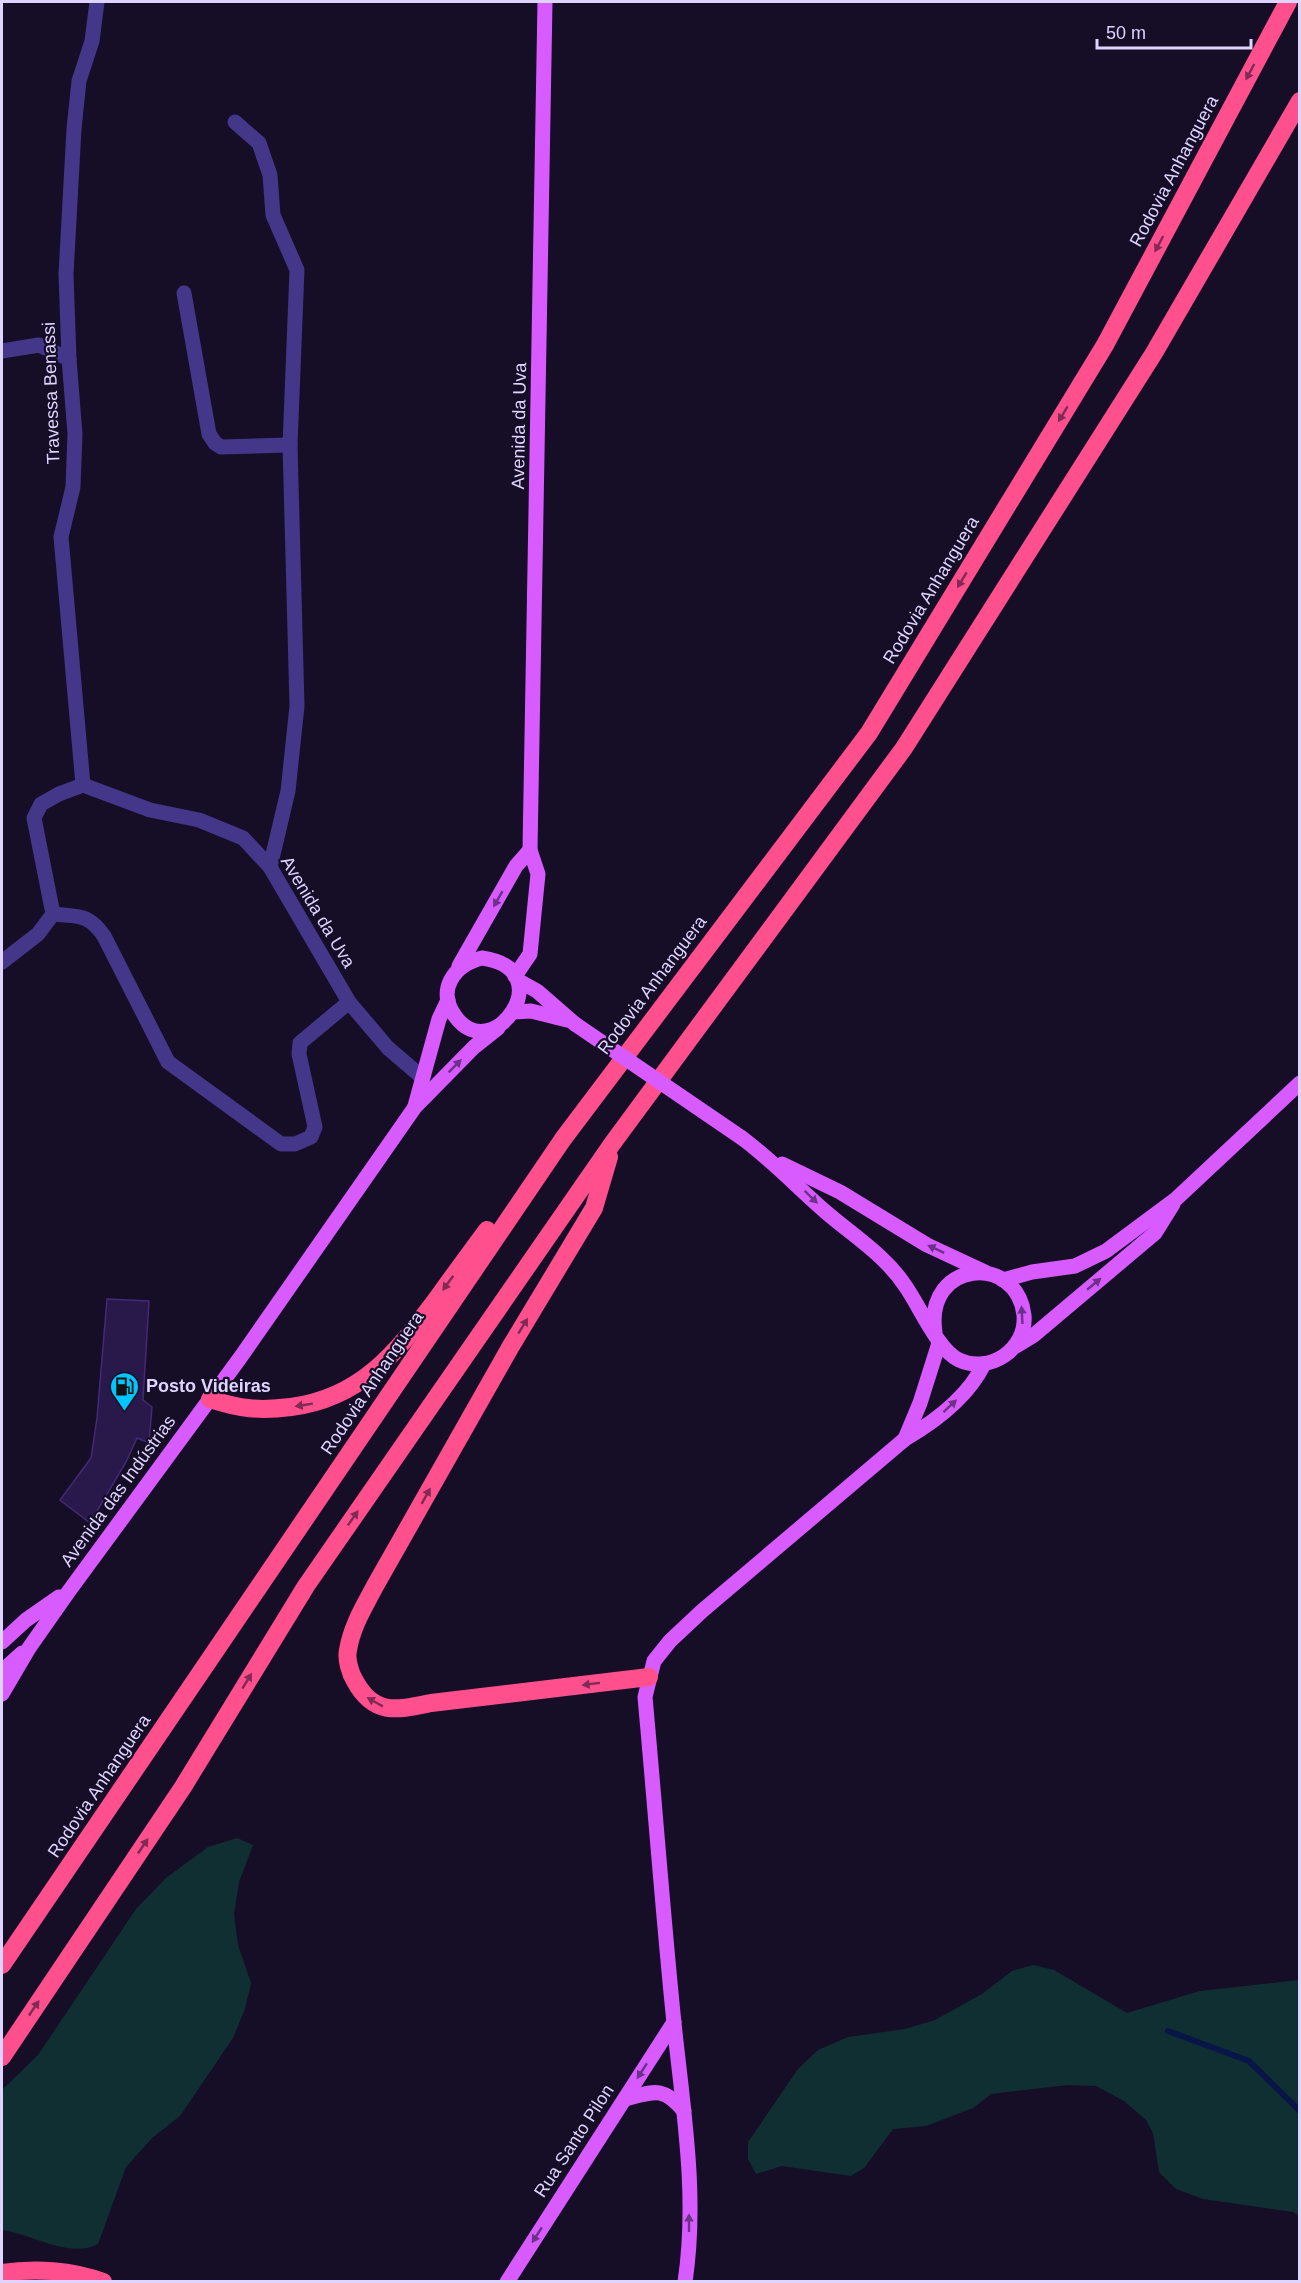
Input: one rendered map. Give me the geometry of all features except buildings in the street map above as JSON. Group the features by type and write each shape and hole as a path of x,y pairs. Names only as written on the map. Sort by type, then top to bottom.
{"highway":[{"name":"Rodovia Anhanguera","path":"2,1965 563,1139 868,733 1105,345 1288,2"},
{"path":"2,2056 183,1787 306,1586 612,1144 904,748 1154,353 1299,100"},
{"path":"210,1399 237,1408 270,1410 312,1405 346,1391 371,1375 401,1346 522,1182 563,1139"},
{"path":"612,1144 594,1208 511,1346 375,1586 355,1624 347,1653 351,1675 361,1693 375,1705 397,1710 431,1703 649,1677"},
{"path":"2,2273 48,2271 90,2277 103,2282"}],"main road":[{"name":"Avenida da Uva","path":"517,979 530,954 538,874 530,850 545,2"},
{"path":"517,979 520,991 514,1012 498,1028 487,1031 466,1027 457,1020 451,1010 447,988 451,978 516,867 530,850"},
{"path":"457,969 468,961 482,958 501,963 517,979 537,991 572,1022 768,1157 826,1212 895,1272 948,1353 971,1364 996,1361 1034,1335 1155,1233 1176,1199"},
{"name":"Avenida das Indústrias","path":"415,1107 439,1019 448,1000"},
{"path":"514,1012 531,1011 572,1022"},
{"name":"Avenida das Indústrias","path":"2,1694 29,1648 69,1591 337,1222 415,1107 474,1047 498,1028"},
{"path":"905,1439 920,1403 937,1337 933,1317 936,1301 945,1287 957,1277 973,1273 996,1277 1075,1266 1106,1251 1176,1199 1299,1083"},
{"path":"768,1157 840,1192 927,1245 996,1277 1014,1290 1022,1303 1024,1318 1022,1333 1015,1346"},
{"path":"685,2282 689,2240 689,2158 674,2022 645,1697 654,1661 670,1641 702,1611 905,1439 930,1425 975,1383 984,1364"},
{"path":"2,1642 26,1620 69,1591"},
{"path":"2,1671 29,1648"},
{"name":"Rua Santo Pilon","path":"507,2282 674,2022"},
{"path":"625,2099 655,2091 666,2093 674,2098 684,2111"}],"street":[{"name":"Travessa Benassi","path":"83,785 61,537 73,487 74,466 75,434 66,274 74,129 79,81 92,40 97,2"},
{"path":"235,122 259,143 270,175 273,215 297,270 290,445 297,706 288,791 270,867"},
{"path":"184,293 209,434 215,443 221,447 290,445"},
{"path":"2,351 39,345 69,359"},
{"path":"2,962 38,934 53,914 34,818 41,804 83,785"},
{"name":"Avenida da Uva","path":"83,785 150,810 199,820 243,838 270,867 349,1002 388,1048 423,1078"},
{"path":"53,914 87,918 94,922 104,936 168,1062 280,1144 295,1144 311,1137 315,1127 299,1054 300,1043 349,1002"}],"green space":[{"path":"237,1838 253,1845 239,1882 234,1914 238,1945 251,1983 245,2009 233,2038 180,2116 152,2138 126,2167 98,2244 75,2249 2,2230 2,2090 38,2055 136,1909 166,1878 208,1847"},
{"path":"1033,1965 1054,1970 1127,2013 1200,1991 1299,1980 1299,2216 1293,2212 1203,2199 1176,2189 1159,2172 1153,2133 1146,2120 1124,2101 1096,2086 1068,2085 991,2094 973,2108 926,2126 893,2129 864,2168 851,2176 782,2166 756,2174 748,2159 748,2142 798,2069 818,2050 848,2037 905,2029 935,2020 982,1994 1012,1971"}],"waterway":[{"path":"1168,2031 1249,2061 1300,2111"}],"place":[{"name":"Posto Videiras","path":"125,1412"}]}
